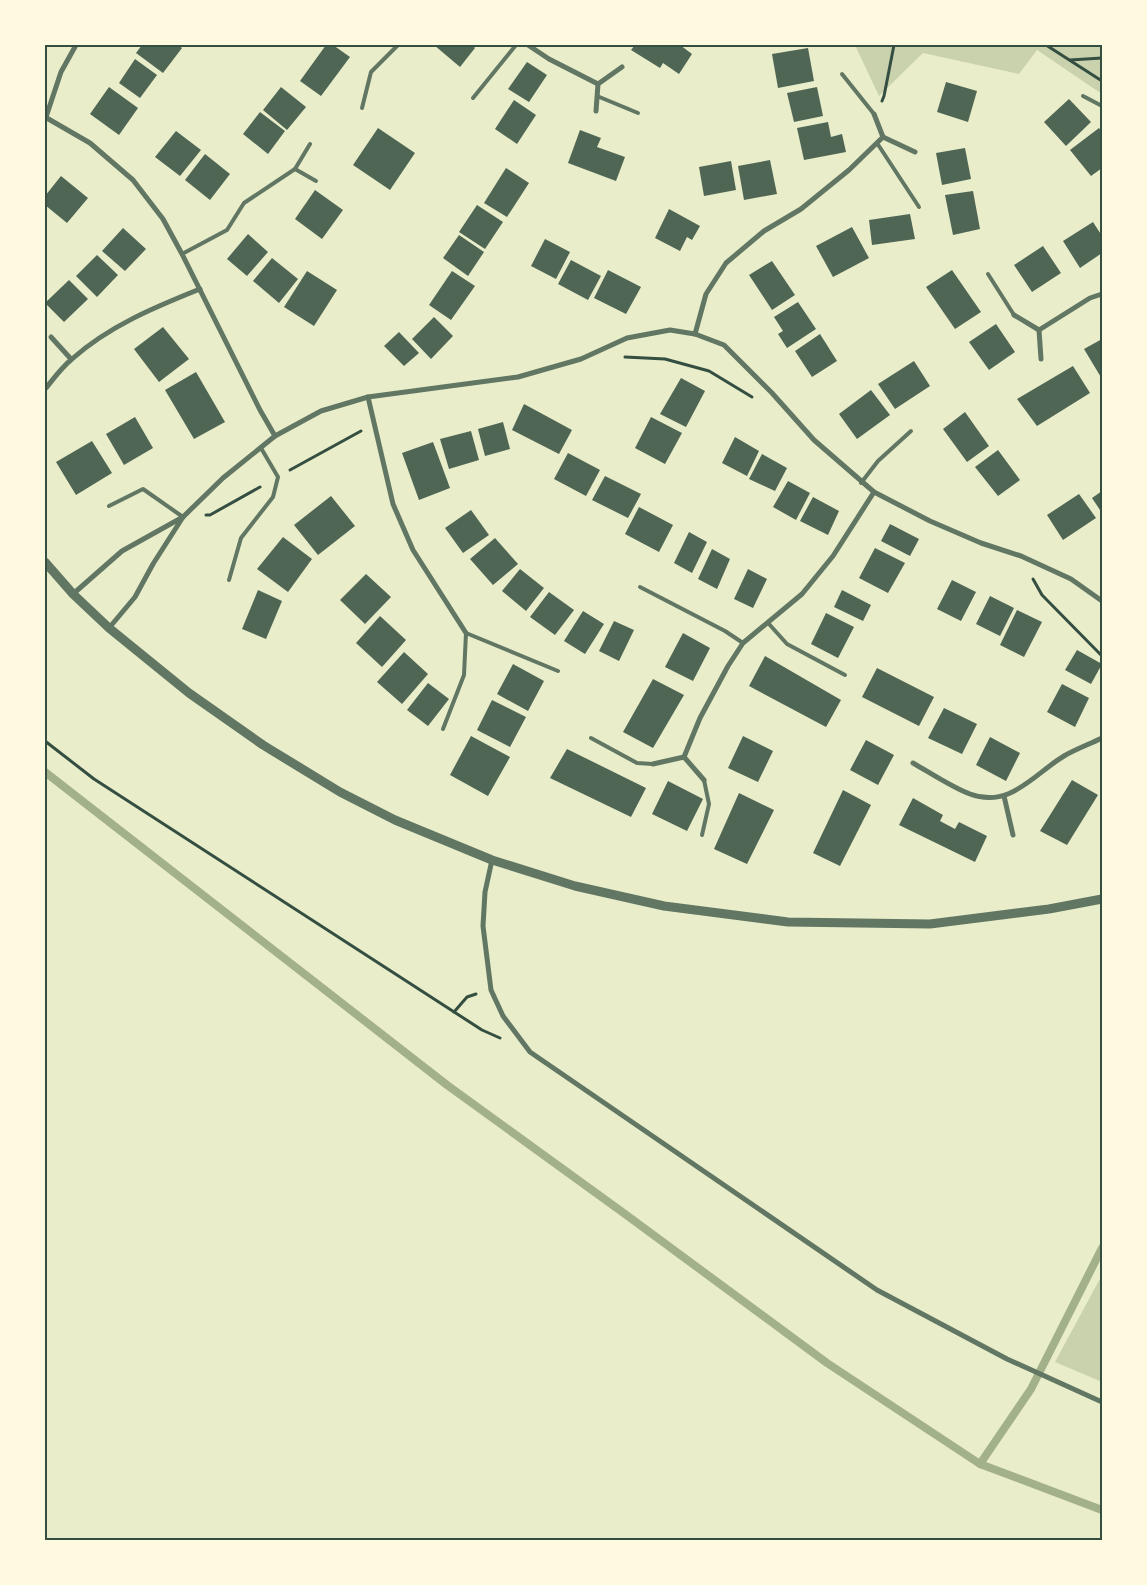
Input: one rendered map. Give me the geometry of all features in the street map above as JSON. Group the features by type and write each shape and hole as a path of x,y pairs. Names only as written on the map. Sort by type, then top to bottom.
{"street":[{"path":"76,45 61,72 45,117 90,144 133,180 162,219 182,254 260,410 275,436"},
{"path":"528,45 549,59 598,84"},
{"path":"596,111 598,84 622,67"},
{"path":"874,114 882,137 915,152"},
{"path":"694,334 706,294 726,263 764,231 802,209 849,170 882,137"},
{"path":"46,389 71,359 101,337 148,310 200,289"},
{"path":"1039,330 1090,298 1102,294"},
{"path":"1014,315 1039,330"},
{"path":"109,628 135,597 153,564 183,517 223,478 275,436 321,411 368,397 518,377 581,359 627,338 670,330 694,334 724,345 772,393 814,440 861,483 874,492 930,521 981,543 1021,556 1071,579 1102,601"},
{"path":"1039,330 1042,359"},
{"path":"51,337 71,359"},
{"path":"368,397 394,504 413,550 466,633"},
{"path":"684,757 700,718 728,666 743,643 769,624 802,594 833,556 874,492"},
{"path":"73,594 122,551 183,517"},
{"path":"45,562 73,594 109,628 190,693 264,745 331,787 395,820 492,860 576,886 664,906 788,922 930,924 1049,909 1102,899"},
{"path":"913,763 970,795 994,798 1018,790 1064,756 1102,738"},
{"path":"653,764 684,757"},
{"path":"684,757 704,780"},
{"path":"1004,796 1013,835"},
{"path":"492,860 485,892 483,926 491,990 503,1016 530,1052 878,1290 1007,1359 1102,1402"}],"lane":[{"path":"362,108 372,72 398,45"},
{"path":"473,98 516,45"},
{"path":"842,74 874,114"},
{"path":"597,96 638,113"},
{"path":"1083,96 1102,106"},
{"path":"877,143 919,206"},
{"path":"182,254 227,230 244,202 295,169 310,144"},
{"path":"295,169 316,181"},
{"path":"988,274 1014,315"},
{"path":"861,483 878,461 911,431"},
{"path":"229,580 240,538 273,497 278,477 261,448"},
{"path":"109,506 143,489 183,517"},
{"path":"640,587 726,631 743,643"},
{"path":"769,624 787,644 845,675"},
{"path":"443,729 464,675 466,633 558,671"},
{"path":"591,738 637,763 653,764"},
{"path":"702,835 709,804 704,780"}],"path":[{"path":"874,114 884,96 894,45"},
{"path":"1046,45 1102,81"},
{"path":"1069,60 1102,58"},
{"path":"595,353 614,357 665,359 709,371 756,399"},
{"path":"1021,556 1042,595 1102,656"},
{"path":"45,741 94,779 482,1030 530,1052"},
{"path":"454,1012 467,997 491,990"}],"green space":[{"path":"855,45 1102,45 1102,94 1037,50 1019,74 923,53 879,96"},
{"path":"1102,1275 1102,1382 1055,1362"}],"building":[{"path":"142,45 178,45 182,48 163,73 136,53"},
{"path":"326,45 333,45 350,57 321,96 300,81"},
{"path":"434,45 472,45 475,48 460,67"},
{"path":"635,45 672,45 674,47 675,45 680,45 692,54 679,74 663,63 660,68 631,50"},
{"path":"808,48 814,81 778,88 772,54"},
{"path":"135,59 157,75 140,98 119,83"},
{"path":"527,62 547,75 529,102 508,89"},
{"path":"946,82 977,91 968,122 937,112"},
{"path":"109,87 138,108 119,135 90,114"},
{"path":"281,87 306,107 287,130 263,110"},
{"path":"817,87 823,116 794,122 787,93"},
{"path":"1069,99 1091,122 1066,146 1044,122"},
{"path":"514,100 536,115 517,144 495,129"},
{"path":"260,112 285,131 268,154 243,134"},
{"path":"828,122 831,137 842,134 846,152 804,160 797,128"},
{"path":"378,128 415,153 390,190 353,165"},
{"path":"1099,128 1102,132 1102,168 1091,176 1070,150"},
{"path":"580,130 601,138 597,147 625,157 616,181 568,163"},
{"path":"176,131 201,150 180,176 155,157"},
{"path":"965,148 971,179 942,185 936,153"},
{"path":"205,154 230,174 210,200 185,180"},
{"path":"770,160 777,194 744,200 738,166"},
{"path":"731,161 736,190 704,196 699,167"},
{"path":"506,168 529,183 507,217 484,203"},
{"path":"61,176 88,198 67,223 45,205 45,196"},
{"path":"315,190 343,210 322,239 295,219"},
{"path":"973,191 980,229 953,235 945,195"},
{"path":"477,205 503,222 485,249 459,232"},
{"path":"669,209 700,226 692,240 687,237 680,251 655,238"},
{"path":"910,214 915,239 872,245 869,220"},
{"path":"1093,222 1102,236 1102,253 1080,268 1063,241"},
{"path":"852,227 869,258 833,277 816,246"},
{"path":"123,228 146,249 125,271 102,251"},
{"path":"248,234 268,252 247,276 227,259"},
{"path":"459,235 484,252 468,276 443,258"},
{"path":"545,239 570,252 556,279 531,266"},
{"path":"1043,246 1061,273 1032,292 1014,265"},
{"path":"97,255 118,275 97,297 76,276"},
{"path":"272,258 298,279 279,303 253,281"},
{"path":"571,260 601,276 588,300 558,284"},
{"path":"772,261 795,295 772,310 749,275"},
{"path":"608,270 641,287 626,314 594,298"},
{"path":"952,270 981,312 955,329 926,287"},
{"path":"307,271 337,290 314,326 284,307"},
{"path":"452,271 475,286 451,320 429,305"},
{"path":"69,280 88,299 64,322 45,303"},
{"path":"798,302 816,329 787,348 778,334 783,331 774,317"},
{"path":"434,317 453,336 431,359 412,339"},
{"path":"996,324 1015,352 989,370 969,342"},
{"path":"163,327 189,359 159,382 134,349"},
{"path":"399,332 419,353 404,366 384,346"},
{"path":"820,334 837,361 812,377 795,351"},
{"path":"1102,339 1102,379 1084,349"},
{"path":"914,361 930,386 895,409 878,384"},
{"path":"1073,366 1090,393 1037,426 1017,399"},
{"path":"196,372 225,422 194,439 165,390"},
{"path":"681,378 705,391 686,427 660,414"},
{"path":"871,390 890,415 857,439 839,414"},
{"path":"524,404 572,430 559,454 512,430"},
{"path":"965,412 989,446 967,462 943,429"},
{"path":"135,417 153,448 124,465 106,434"},
{"path":"651,417 682,433 665,464 635,448"},
{"path":"503,422 510,449 485,456 478,429"},
{"path":"471,431 479,460 449,469 440,439"},
{"path":"735,437 759,451 747,476 722,463"},
{"path":"92,441 112,473 76,495 56,462"},
{"path":"433,442 450,488 419,500 402,453"},
{"path":"998,450 1020,480 998,496 975,467"},
{"path":"568,453 600,470 586,496 554,479"},
{"path":"762,454 787,468 775,491 749,479"},
{"path":"605,476 641,494 628,518 592,500"},
{"path":"788,481 810,493 796,520 773,507"},
{"path":"1102,491 1102,513 1092,498"},
{"path":"1079,494 1096,518 1063,540 1047,515"},
{"path":"331,496 355,526 318,555 294,525"},
{"path":"813,497 839,511 828,535 800,521"},
{"path":"639,507 673,525 659,552 625,534"},
{"path":"471,510 489,535 463,553 445,528"},
{"path":"890,524 919,539 910,556 881,541"},
{"path":"689,532 707,542 692,573 674,563"},
{"path":"283,537 312,559 288,592 257,569"},
{"path":"495,538 518,564 493,585 470,559"},
{"path":"875,548 905,563 888,593 859,578"},
{"path":"712,549 730,559 717,589 698,579"},
{"path":"520,569 544,588 526,611 502,591"},
{"path":"748,569 767,579 753,608 734,599"},
{"path":"366,574 391,597 365,624 340,600"},
{"path":"952,580 976,592 961,621 937,609"},
{"path":"258,590 282,601 266,639 242,629"},
{"path":"842,590 871,605 863,621 834,607"},
{"path":"549,592 574,610 555,635 530,617"},
{"path":"990,596 1014,608 1000,636 976,624"},
{"path":"1017,610 1042,622 1024,657 1000,645"},
{"path":"583,611 604,624 585,654 564,641"},
{"path":"826,613 854,627 838,658 811,644"},
{"path":"380,616 406,640 382,667 356,643"},
{"path":"614,621 634,630 619,661 599,651"},
{"path":"683,633 710,648 693,681 665,667"},
{"path":"1077,650 1102,664 1091,684 1065,670"},
{"path":"404,652 428,674 402,704 377,682"},
{"path":"765,656 841,700 826,727 749,686"},
{"path":"513,664 544,681 528,711 497,694"},
{"path":"877,668 934,697 919,726 862,697"},
{"path":"653,679 684,695 653,748 623,732"},
{"path":"428,683 449,699 428,726 407,710"},
{"path":"1062,684 1089,698 1075,727 1047,712"},
{"path":"492,700 526,717 510,747 477,730"},
{"path":"944,708 977,724 962,754 928,738"},
{"path":"471,736 510,757 488,796 450,775"},
{"path":"743,736 773,751 758,782 728,768"},
{"path":"990,737 1020,753 1006,781 976,765"},
{"path":"866,740 894,755 878,785 850,770"},
{"path":"567,749 646,788 631,817 550,778"},
{"path":"1072,780 1098,795 1067,845 1040,831"},
{"path":"668,781 703,799 687,831 652,814"},
{"path":"843,790 871,805 840,866 813,853"},
{"path":"739,793 774,810 747,864 714,849"},
{"path":"913,798 943,815 940,821 955,829 959,822 987,836 975,862 899,825"}],"waterway":[{"path":"45,772 447,1085 827,1363 980,1464 1102,1510"},
{"path":"980,1464 1031,1389 1102,1248"}]}
